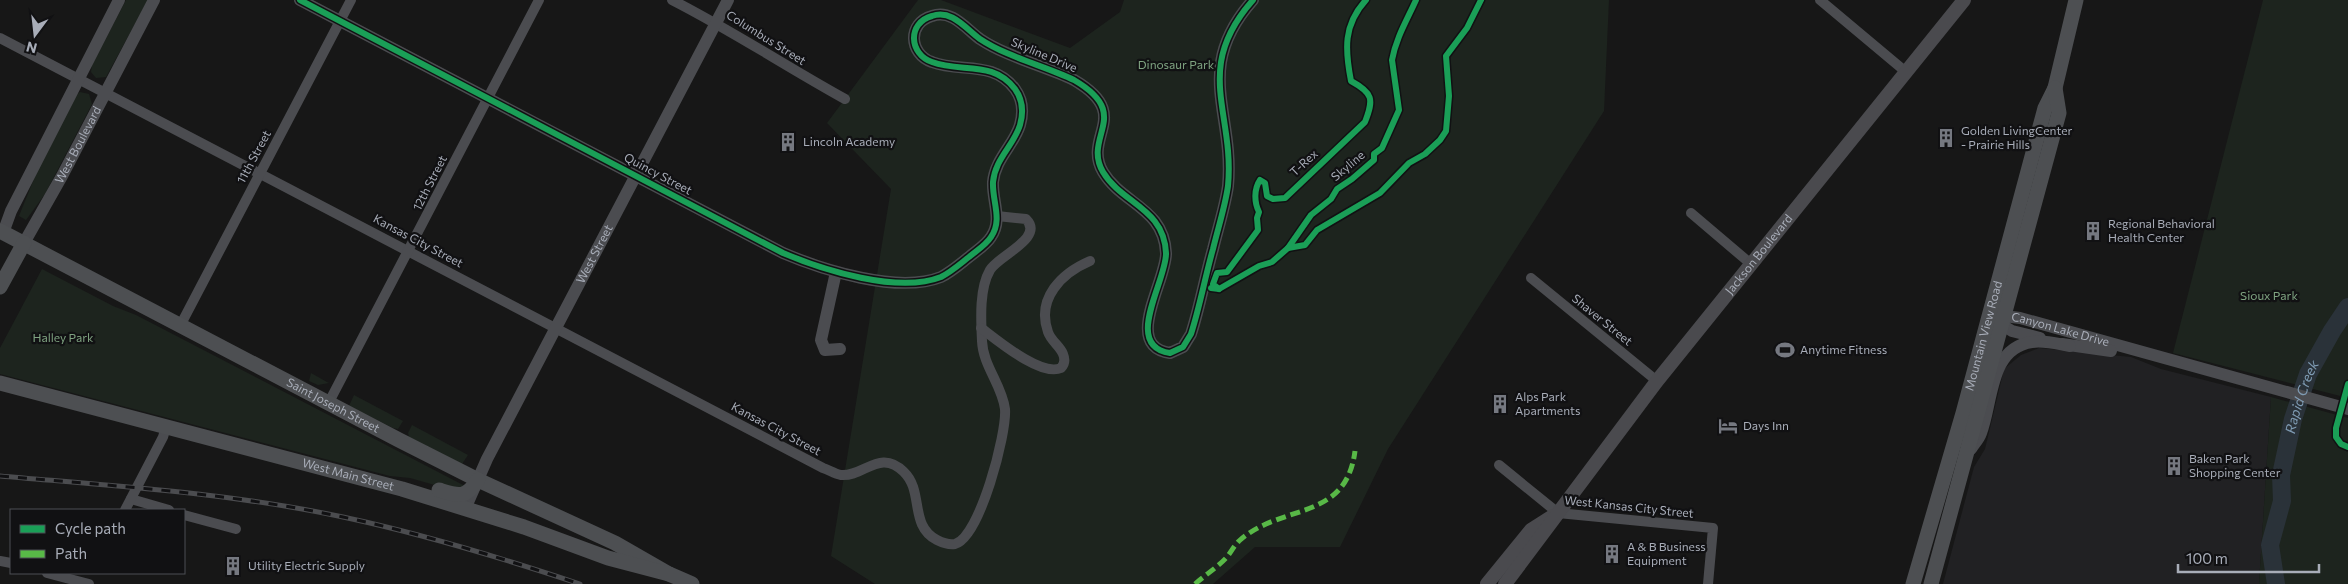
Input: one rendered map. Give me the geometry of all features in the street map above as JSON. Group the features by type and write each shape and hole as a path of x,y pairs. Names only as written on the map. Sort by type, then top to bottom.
{"main road":[{"name":"Jackson Boulevard","path":"1506,584 1657,381 1964,0"},
{"name":"Mountain View Road","path":"1913,584 1963,413 2045,108 2055,88 2076,0"},
{"name":"Mountain View Road","path":"1931,584 2059,113 2055,88"},
{"name":"Saint Joseph Street","path":"1,234 24,243 328,404 478,480 615,543 668,574"},
{"name":"West Boulevard","path":"0,287 24,243"},
{"name":"West Main Street","path":"0,384 381,483 465,508 608,558 668,574 692,584"},
{"path":"381,483 394,481 413,482 459,495 468,493 478,480"},
{"name":"Jackson Boulevard","path":"1487,584 1531,530 1558,513"},
{"path":"1496,584 1504,574 1510,556"}],"street":[{"path":"1,234 78,79 120,0"},
{"name":"West Boulevard","path":"24,243 106,94 154,0"},
{"name":"Quincy Street","path":"300,0 783,253 836,272 894,282 922,281 940,277 988,242 994,231 998,216"},
{"name":"11th Street","path":"180,326 351,0"},
{"name":"12th Street","path":"328,404 540,0"},
{"name":"Columbus Street","path":"672,0 716,23 845,99"},
{"name":"West Street","path":"465,508 728,0"},
{"name":"Skyline Drive","path":"998,216 993,183 995,172 1002,157 1019,131 1023,107 1020,96 1005,78 994,71 932,62 918,53 914,45 914,31 923,19 934,15 955,18 986,43 1074,80 1090,90 1100,100 1105,117 1098,157 1100,165 1116,188 1148,212 1161,231 1164,241 1165,266 1148,320 1149,337 1159,350 1165,352 1174,352 1183,347 1195,323 1227,188 1228,156 1220,105 1220,67 1235,23 1253,0"},
{"path":"1820,0 1906,72"},
{"name":"Kansas City Street","path":"0,38 409,250 823,468 842,475 850,474 876,463 892,464 900,468 910,480 919,517 927,533 949,544 957,543 964,539 972,529 983,507 1005,418 1002,397 985,357 981,328 983,300 991,270 1022,243 1032,230 1031,224 1026,219 998,216"},
{"path":"1691,213 1750,264"},
{"path":"981,328 1014,354 1049,368 1057,370 1061,368 1064,359 1062,352 1052,340 1047,326 1049,297 1064,274 1090,260"},
{"path":"836,272 821,340 825,350 840,349"},
{"name":"Shaver Street","path":"1531,278 1657,381"},
{"name":"Canyon Lake Drive","path":"1988,316 2145,354 2348,409"},
{"name":"Canyon Lake Drive","path":"2003,320 2012,331 2070,346 2145,354"},
{"path":"1964,460 1981,434 1999,367 2007,354 2016,347 2032,342 2070,346"},
{"path":"126,509 163,437 166,427"},
{"name":"West Kansas City Street","path":"1499,465 1558,513 1713,528 1708,584"},
{"path":"131,499 166,509"},
{"path":"185,514 236,530"},
{"path":"51,574 89,581"}],"shaded area":[{"path":"2039,348 2131,357 2161,369 2271,397 2259,584 1943,584 1974,467 1985,449 2004,369 2021,355"}],"green space":[{"path":"126,0 148,0 106,77 96,78 91,72 92,65"},
{"name":"Dinosaur Park","path":"918,0 941,0 1070,48 1120,12 1124,0 1609,0 1604,111 1388,449 1340,547 1255,547 1213,584 875,584 831,556 891,189 827,123"},
{"name":"Sioux Park","path":"2263,0 2348,0 2348,398 2173,353"},
{"path":"80,92 89,94 92,104 45,194 26,220 19,216 40,164 75,96"},
{"name":"Halley Park","path":"42,269 113,306 136,315 465,486 459,492 410,478 390,476 0,374 0,348"},
{"path":"311,373 329,383 318,385 309,381"},
{"path":"354,395 403,421 398,429 349,406"},
{"path":"2271,397 2348,418 2348,584 2259,584"},
{"path":"412,425 468,455 462,464 409,437 408,433"}],"waterway":[{"name":"Rapid Creek","path":"2276,584 2270,545 2282,501 2281,475 2293,419 2308,374 2348,307"}],"railway":[{"path":"0,476 172,491 301,509 343,517 433,539 580,584"}],"marked path":[{"path":"1195,584 1223,561 1239,541 1256,529 1325,501 1339,490 1349,474 1355,451"}],"cycle path":[{"path":"300,0 783,253 839,273 861,278 904,283 924,282 941,277 989,240 994,231 997,217 993,189 994,174 1014,139 1021,120 1022,106 1020,97 1006,80 997,74 987,71 932,62 924,58 919,52 915,46 914,39 918,25 932,16 946,15 958,21 980,39 991,45 1074,80 1092,93 1101,104 1104,115 1098,147 1098,159 1103,172 1111,183 1150,216 1158,226 1163,238 1166,253 1164,265 1150,311 1148,325 1149,338 1156,348 1170,353 1183,347 1191,334 1223,210 1228,186 1229,160 1220,91 1220,70 1224,48 1235,25 1253,0"},
{"name":"T-Rex","path":"1219,289 1213,284 1217,273 1227,272 1258,230 1257,218 1259,212 1255,196 1260,180 1265,183 1267,196 1273,199 1285,198 1365,122 1370,108 1370,97 1364,89 1351,81 1347,48 1353,19 1366,0"},
{"name":"Skyline","path":"1211,288 1219,289 1259,266 1272,262 1288,248 1311,215 1331,199 1337,189 1374,160 1374,154 1382,148 1399,110 1392,60 1399,37 1416,0"},
{"path":"1288,248 1305,245 1317,230 1380,193 1409,163 1425,154 1440,140 1446,131 1449,96 1446,56 1467,28 1481,0"},
{"path":"2348,384 2336,428 2336,437 2341,444 2348,447"}],"place":[{"name":"Golden LivingCenter - Prairie Hills","path":"1946,138"},
{"name":"Lincoln Academy","path":"788,142"},
{"name":"Regional Behavioral Health Center","path":"2093,231"},
{"name":"Anytime Fitness","path":"1785,350"},
{"name":"Alps Park Apartments","path":"1500,404"},
{"name":"Days Inn","path":"1728,426"},
{"name":"Baken Park Shopping Center","path":"2174,466"},
{"name":"A & B Business Equipment","path":"1612,554"},
{"name":"Utility Electric Supply","path":"233,566"}]}
